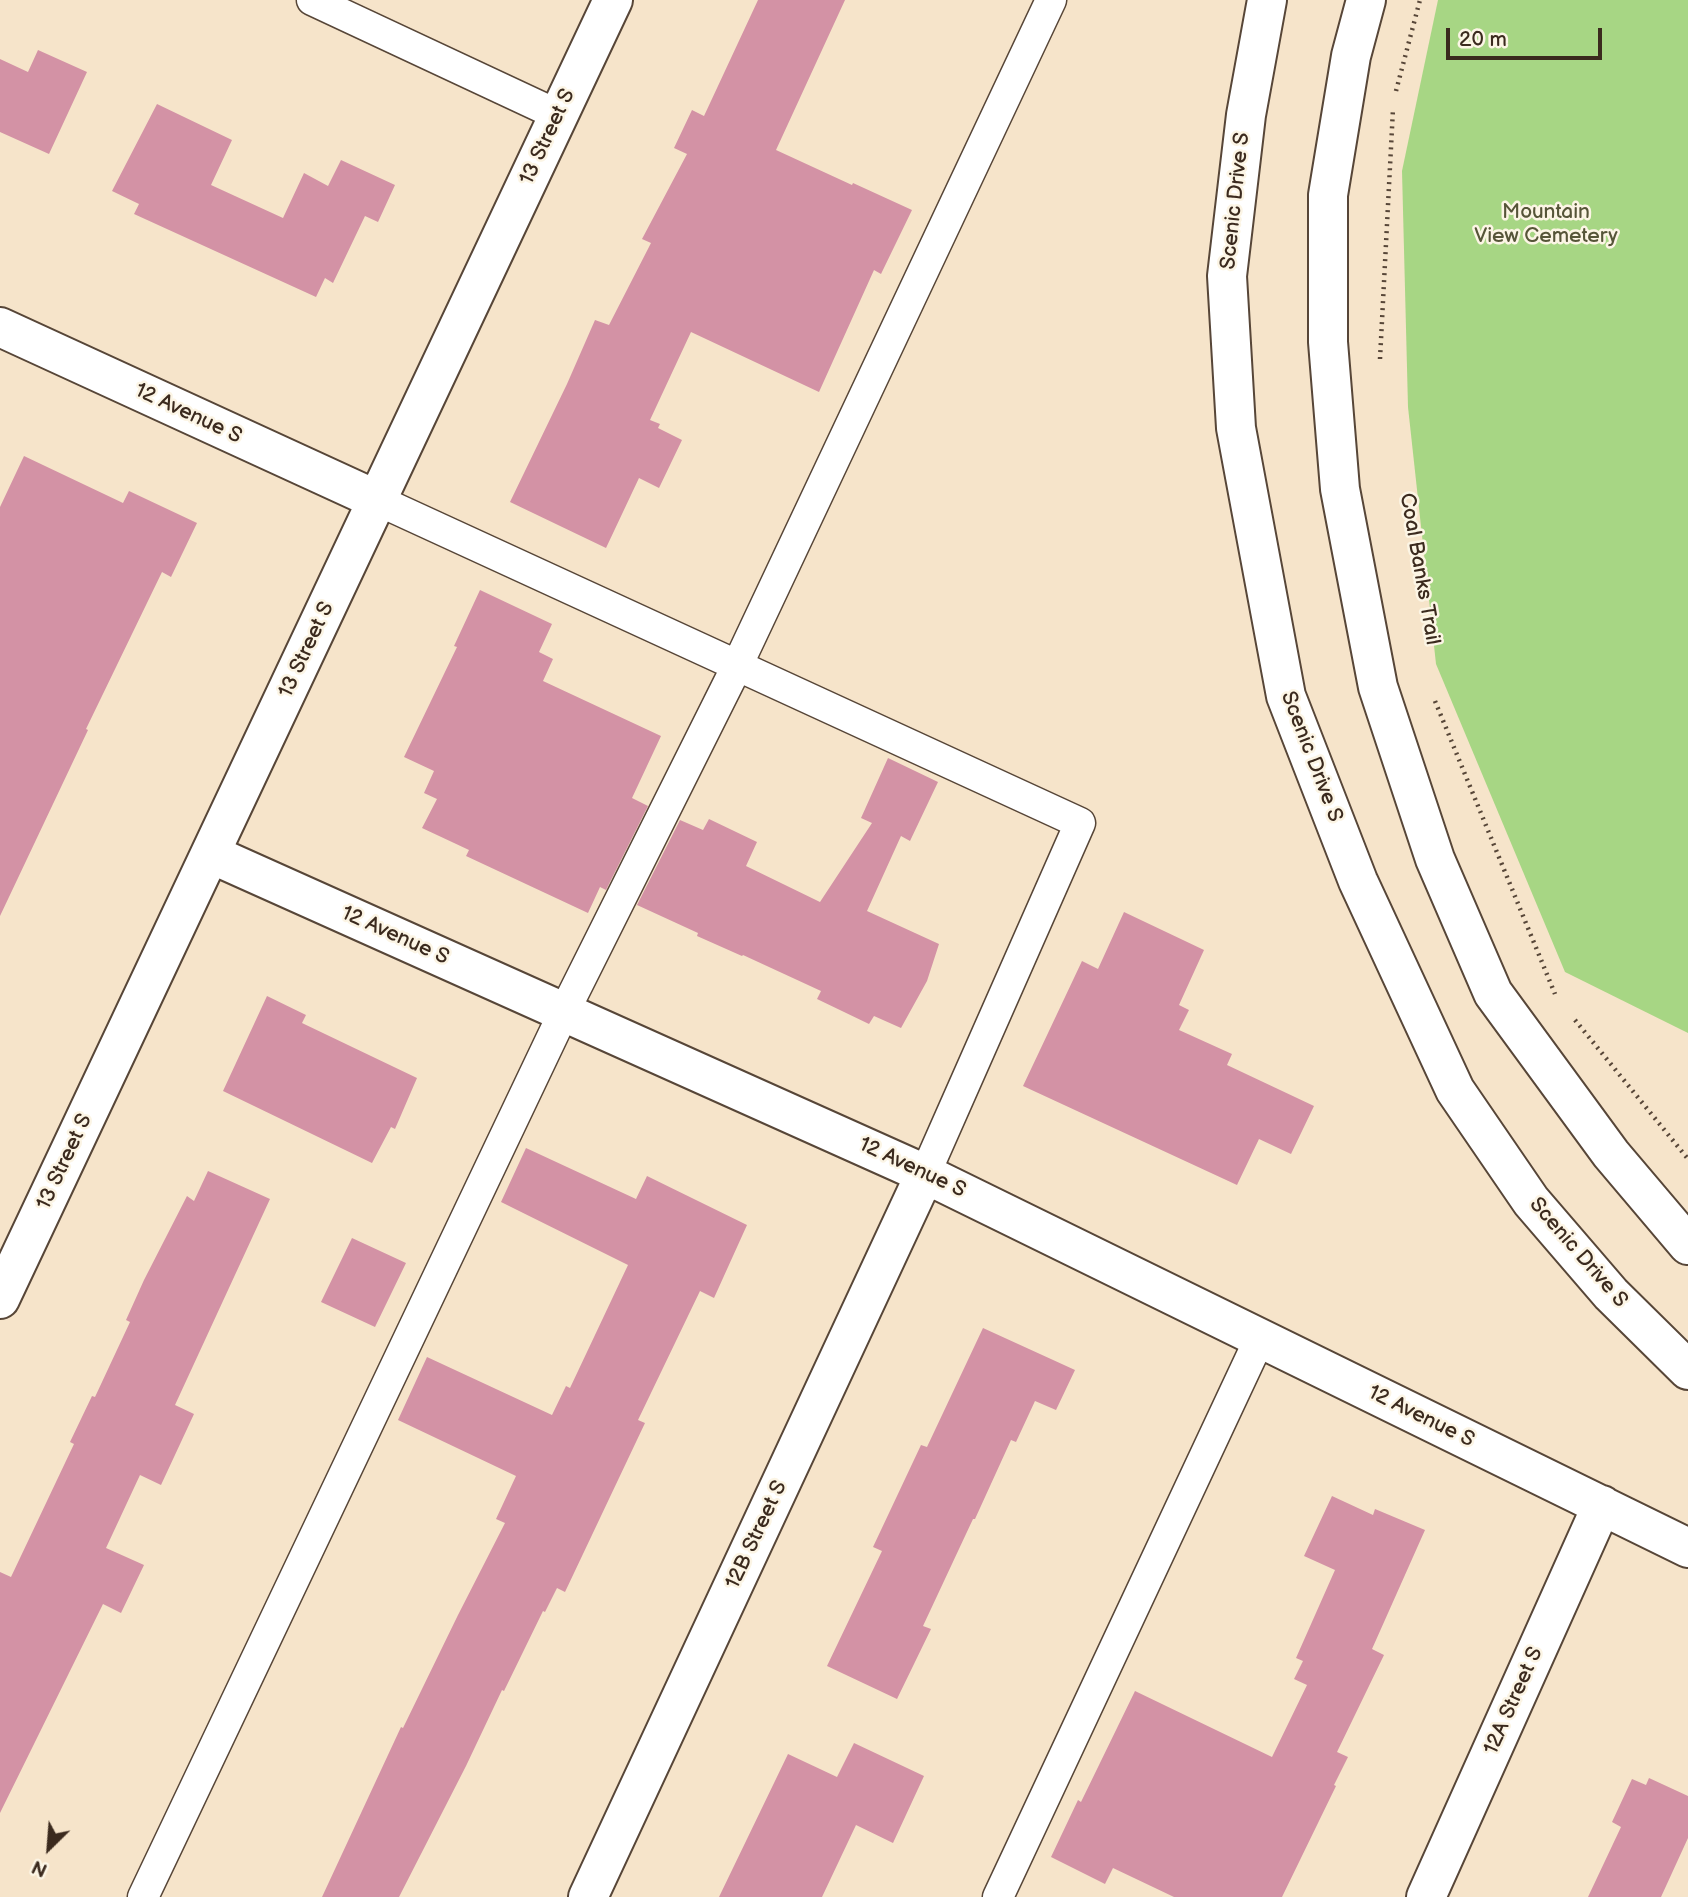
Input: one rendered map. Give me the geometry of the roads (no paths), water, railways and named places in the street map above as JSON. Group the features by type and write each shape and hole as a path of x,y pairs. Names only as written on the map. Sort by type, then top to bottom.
{"street":[{"name":"13 Street S","path":"0,1299 613,0"},
{"name":"Scenic Drive S","path":"1266,0 1246,115 1227,276 1236,428 1286,696 1358,880 1455,1090 1531,1201 1611,1294 1688,1370"},
{"path":"1366,0 1351,57 1328,195 1328,342 1340,489 1378,687 1435,859 1493,993 1611,1154 1688,1245"},
{"name":"12 Avenue S","path":"3,336 377,500"},
{"name":"12 Avenue S","path":"211,854 925,1174 1602,1505"},
{"name":"12B Street S","path":"588,1897 925,1174"},
{"path":"1602,1505 1688,1548"},
{"name":"12A Street S","path":"1426,1897 1602,1505"}],"lane":[{"path":"312,0 558,116"},
{"path":"143,1897 564,1012 737,666 1051,0"},
{"path":"377,500 1080,823 925,1174"},
{"path":"998,1897 1260,1338"}],"park label":[{"name":"Mountain View Cemetery","path":"1546,225"}]}
